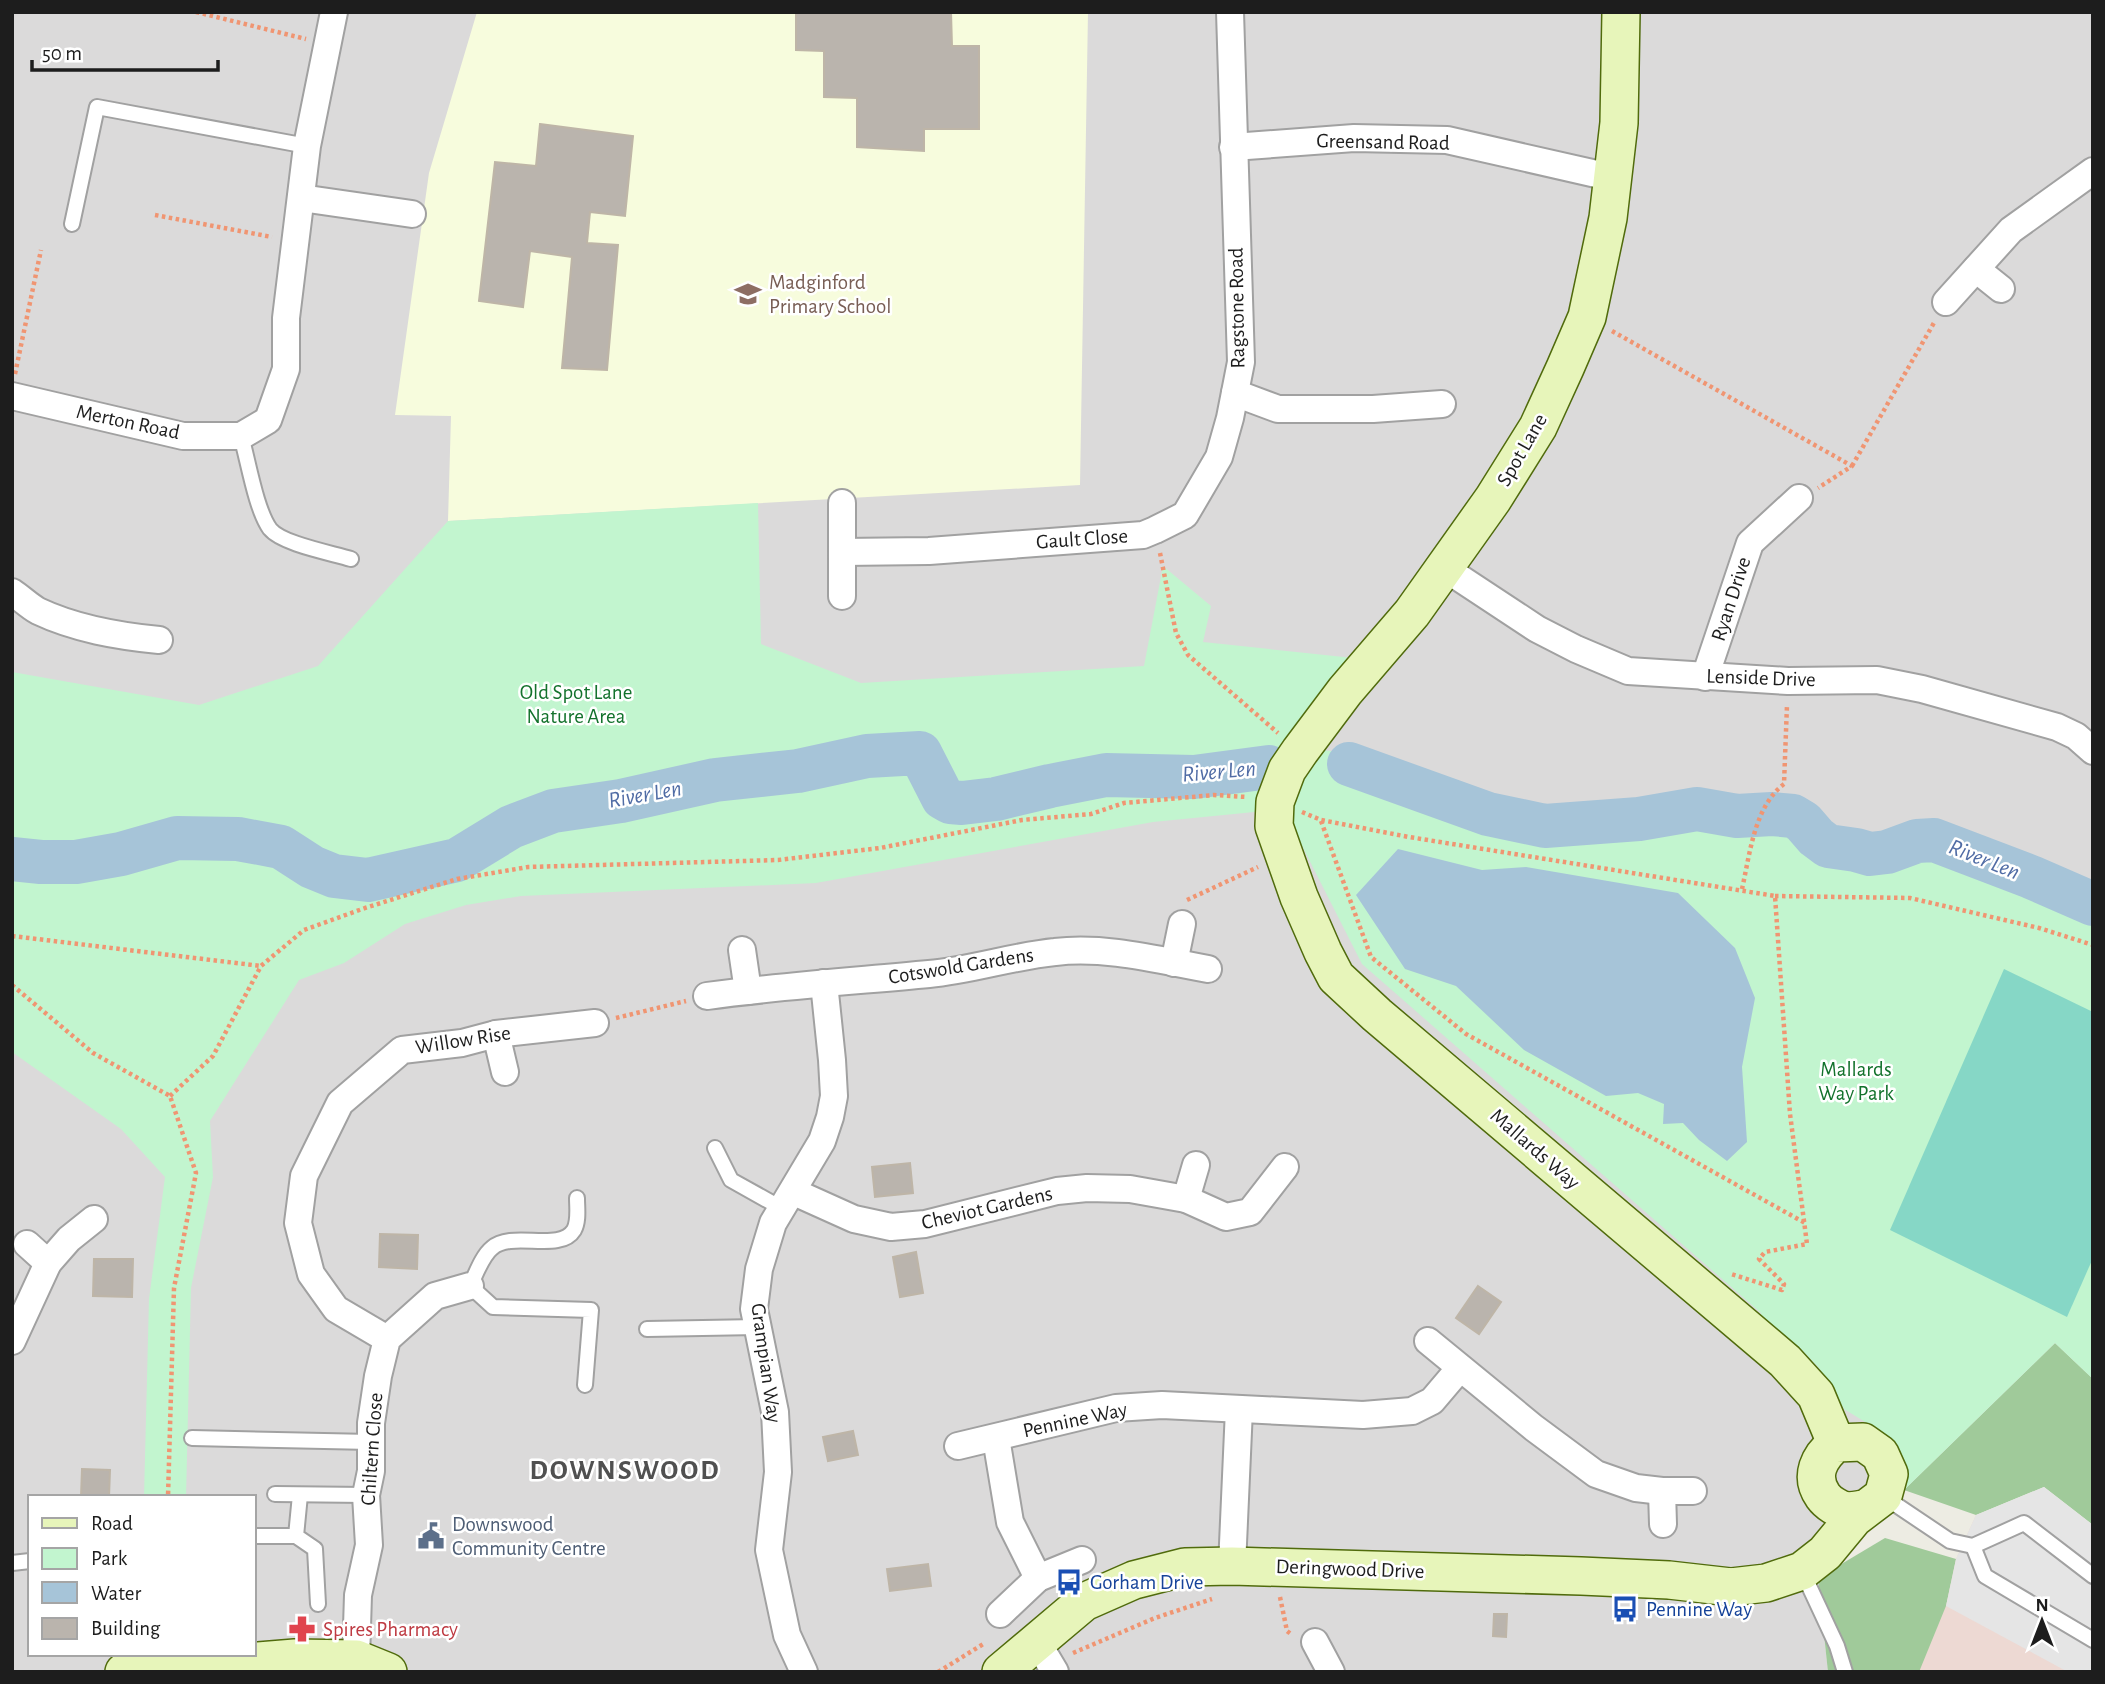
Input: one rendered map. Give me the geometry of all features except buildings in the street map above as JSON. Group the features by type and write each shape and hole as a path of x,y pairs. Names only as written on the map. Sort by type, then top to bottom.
{"street":[{"path":"241,436 268,420 286,369 286,318 307,146 334,12"},
{"name":"Ragstone Road","path":"1230,12 1241,362 1235,393 1278,409 1373,409 1442,404"},
{"name":"Spot Lane","path":"1278,828 1287,770 1345,691 1412,613 1493,499 1538,427 1587,317 1614,178 1619,123 1620,12"},
{"name":"Greensand Road","path":"1233,147 1354,138 1447,141 1614,178"},
{"path":"1946,302 2011,230 2093,171"},
{"path":"301,198 412,214"},
{"path":"1976,269 2001,289"},
{"name":"Gault Close","path":"842,552 929,551 1143,535 1185,515 1201,491 1219,457 1235,393"},
{"name":"Merton Road","path":"12,396 183,436 241,436"},
{"name":"Ryan Drive","path":"1705,677 1750,543 1799,498"},
{"path":"842,503 842,596"},
{"name":"Lenside Drive","path":"1443,567 1537,629 1628,671 1788,681 1877,680 1922,689 2057,727 2076,736 2093,751"},
{"path":"12,592 36,610 73,624 118,636 159,640"},
{"name":"Mallards Way","path":"1278,828 1299,897 1336,976 1377,1015 1785,1361 1816,1395 1836,1443"},
{"path":"1174,962 1182,924"},
{"path":"742,950 748,991"},
{"name":"Cotswold Gardens","path":"707,996 933,974 1058,951 1114,952 1208,969"},
{"name":"Grampian Way","path":"804,1672 787,1635 769,1550 778,1472 775,1412 754,1310 759,1269 773,1223 822,1141 834,1096 824,983"},
{"name":"Willow Rise","path":"387,1339 335,1310 311,1274 298,1223 304,1177 340,1103 402,1050 461,1043 496,1034 595,1023"},
{"path":"496,1034 505,1072"},
{"path":"1186,1199 1196,1165"},
{"name":"Cheviot Gardens","path":"788,1200 891,1227 925,1224 1057,1191 1087,1188 1130,1189 1186,1199 1226,1217 1250,1212 1285,1167"},
{"path":"12,1341 48,1263 69,1239 94,1219"},
{"path":"27,1244 48,1263"},
{"path":"387,1339 435,1296 470,1286"},
{"name":"Chiltern Close","path":"372,1666 358,1595 369,1545 366,1495 371,1471 371,1423 387,1339"},
{"path":"1428,1341 1596,1474 1636,1488 1693,1491"},
{"name":"Pennine Way","path":"958,1446 1116,1408 1162,1405 1363,1415 1412,1411 1432,1401 1460,1368"},
{"path":"1226,1581 1239,1409"},
{"name":"Pennine Way","path":"996,1438 1010,1522 1038,1578"},
{"path":"1863,1442 1880,1454 1889,1474 1873,1503 1845,1511 1827,1502 1818,1489 1815,1478 1818,1464 1825,1452 1836,1443 1863,1442"},
{"path":"1662,1491 1663,1524"},
{"path":"1731,1587 1763,1573 1797,1552 1827,1502"},
{"name":"Deringwood Drive","path":"1001,1672 1048,1660 1084,1602 1134,1580 1185,1567 1226,1581 1581,1576 1669,1580 1731,1587 1766,1583 1802,1571 1825,1553 1873,1503"},
{"path":"1000,1614 1038,1578 1083,1560"},
{"path":"1315,1642 1331,1672"},
{"path":"124,1672 295,1658 372,1666"}],"lane":[{"path":"72,223 97,107 307,146"},
{"path":"241,436 259,505 271,530 287,540 351,558"},
{"path":"715,1148 731,1180 788,1200"},
{"path":"577,1198 575,1228 568,1237 500,1242 490,1249 470,1286 493,1307 591,1310 585,1385"},
{"path":"647,1329 758,1327"},
{"path":"192,1438 371,1442"},
{"path":"275,1494 366,1495"},
{"path":"296,1536 300,1494"},
{"path":"1873,1503 1950,1541 1973,1546 2024,1523 2093,1576"},
{"path":"256,1536 296,1536 314,1549 318,1604"},
{"path":"1973,1546 1985,1576 2093,1640"},
{"path":"1802,1571 1838,1646 1845,1672"}],"path":[{"path":"196,12 327,45"},
{"path":"155,215 270,238 297,230"},
{"path":"12,385 41,250"},
{"path":"1799,498 1853,466 1946,302"},
{"path":"1587,317 1853,466"},
{"path":"1155,530 1176,633 1188,655 1300,751"},
{"path":"1742,889 1756,829 1774,792 1784,784 1788,681"},
{"path":"170,1096 214,1056 261,966 304,930 457,880 528,867 778,860 880,848 1022,820 1091,814 1125,803 1214,795 1242,796 1278,828"},
{"path":"1321,820 1371,957 1466,1034 1805,1223"},
{"path":"1182,924 1166,920 1173,908 1278,828 1321,820 1775,896 1910,898 2039,928 2093,945"},
{"path":"1741,1283 1731,1273 1782,1290 1784,1284 1759,1259 1765,1252 1807,1244 1790,1114 1775,896"},
{"path":"12,936 261,966"},
{"path":"12,985 93,1053 170,1096 196,1173 174,1288 169,1495"},
{"path":"595,1023 707,996"},
{"path":"1048,1660 1155,1618 1226,1581"},
{"path":"937,1672 1001,1633 1000,1614"}],"shaded area":[{"path":"12,12 2093,12 2093,1379 2055,1343 1818,1578 1828,1672 12,1672"},
{"name":"Madginford Primary School","path":"477,12 1088,12 1080,485 448,521 451,416 395,415 429,173"},
{"path":"2004,969 2093,1012 2093,1258 2067,1317 1890,1230"},
{"path":"2044,1487 2093,1525 2093,1672 2068,1672 1946,1606 1956,1559 1976,1515"},
{"path":"1976,1515 2093,1525 2093,1672 1914,1672 1956,1559"}],"green space":[{"path":"758,503 761,644 861,683 1144,666 1163,566 1211,606 1203,642 1372,660 1315,749 1354,754 1458,794 1519,811 1562,813 1670,802 1780,799 1810,827 1838,841 1866,843 1934,836 2093,901 2093,1379 2055,1343 1904,1490 1888,1441 1875,1428 1844,1409 1819,1368 1802,1350 1760,1316 1761,1313 1362,964 1293,828 1292,785 1275,810 1153,822 816,883 521,896 466,905 405,924 344,963 299,980 210,1121 213,1177 191,1288 186,1495 144,1495 149,1299 165,1177 121,1129 12,1052 12,672 199,705 318,666 448,521"},
{"path":"2055,1343 2093,1379 2093,1525 2044,1487 1976,1515 1904,1490"},
{"path":"1885,1538 1956,1559 1946,1606 1919,1672 1828,1672 1818,1578"}],"water":[{"path":"1398,849 1482,870 1526,867 1678,893 1735,948 1755,998 1742,1067 1747,1142 1727,1161 1699,1140 1683,1123 1663,1124 1664,1104 1638,1093 1606,1096 1524,1050 1456,986 1405,969 1356,895"}],"waterway":[{"name":"River Len","path":"12,859 76,862 121,854 177,838 238,839 281,847 312,867 334,876 368,880 457,860 511,827 553,811 621,801 715,780 798,771 867,756 920,753 943,798 962,803 996,799 1106,775 1194,777 1269,767"},
{"name":"River Len","path":"1349,764 1488,814 1545,826 1639,819 1697,809 1737,816 1793,816 1828,846 1870,854 1887,852 1917,841 1934,840 2093,904"}],"place":[{"name":"Madginford Primary School","path":"748,294"},
{"name":"Downswood Community Centre","path":"431,1536"},
{"name":"Gorham Drive","path":"1069,1582"},
{"name":"Pennine Way","path":"1625,1609"},
{"name":"Spires Pharmacy","path":"302,1629"}],"district":[{"name":"DOWNSWOOD","path":"625,1471"}],"park label":[{"name":"Old Spot Lane Nature Area","path":"576,704"},
{"name":"Mallards Way Park","path":"1856,1081"}]}
